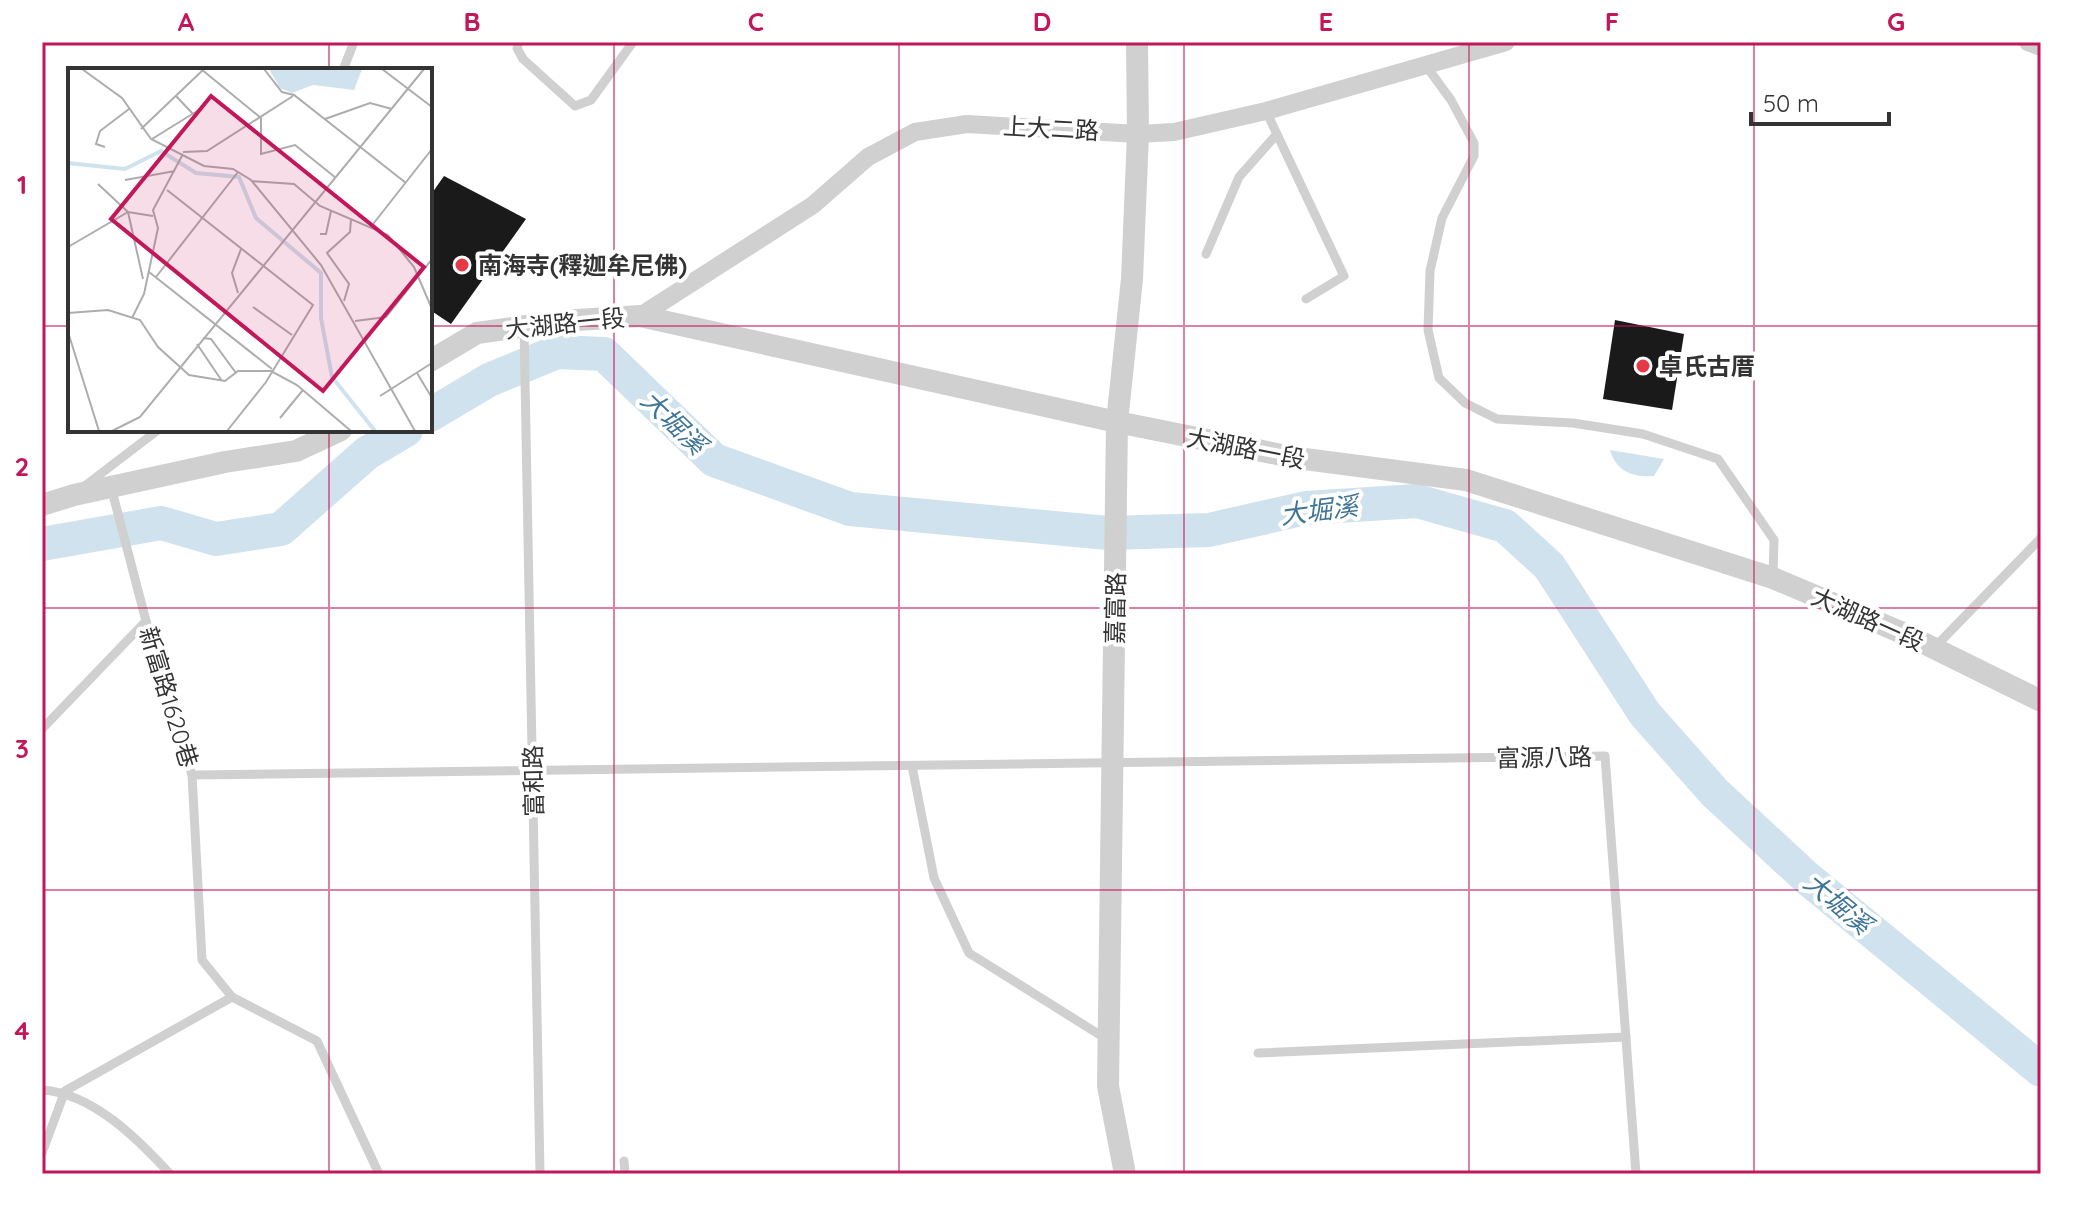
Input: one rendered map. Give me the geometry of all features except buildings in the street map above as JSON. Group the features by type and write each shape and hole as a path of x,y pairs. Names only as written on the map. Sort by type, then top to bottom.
{"street":[{"name":"嘉富路","path":"1125,1174 1108,1086 1117,422 1132,279 1138,134 1137,42"},
{"name":"上大二路","path":"640,316 813,205 868,157 915,132 967,124 1138,134 1174,132 1266,111 1424,63 1506,42"},
{"path":"2028,42 2041,47"},
{"name":"大湖路一段","path":"432,360 477,333 524,334 640,316 1117,422 1297,458 1466,480 1773,578 1934,648 2041,701"},
{"path":"42,505 111,487 296,451 337,432"}],"lane":[{"path":"344,68 354,42"},
{"path":"519,42 517,48 523,59 575,106 580,106 591,100 633,42"},
{"path":"1424,63 1451,100 1474,143 1474,156 1442,218 1430,271 1428,330 1439,378 1465,403 1497,419 1573,423 1643,434 1718,459 1774,540 1773,578"},
{"path":"1266,111 1344,276 1306,299"},
{"path":"1206,254 1239,177 1277,134"},
{"name":"富和路","path":"524,334 540,1174"},
{"path":"74,495 155,432"},
{"name":"新富路1620巷","path":"111,487 146,621 192,775 202,960 232,997 317,1041 379,1174"},
{"path":"1934,648 2041,538"},
{"path":"42,729 146,621"},
{"name":"富源八路","path":"1113,763 1605,756 1636,1174"},
{"path":"192,775 1113,763"},
{"path":"912,766 934,878 969,953 1109,1041"},
{"path":"42,1153 65,1091 232,997"},
{"path":"1258,1053 1626,1037"},
{"path":"42,1090 65,1091 135,1137 170,1174"},
{"path":"624,1161 625,1174"}],"water":[{"path":"1610,450 1664,459 1654,476 1639,476 1621,468"}],"waterway":[{"name":"大堀溪","path":"432,414 489,380 557,352 604,354 714,460 850,509 1108,533 1209,530 1306,508 1417,501 1505,526 1549,566 1645,714 1715,793 1807,878 2041,1070"},
{"name":"大堀溪","path":"42,544 161,523 216,539 281,529 367,453 403,432"}],"place":[{"name":"南海寺(釋迦牟尼佛)","path":"462,265"},
{"name":"卓氏古厝","path":"1643,366"}]}
